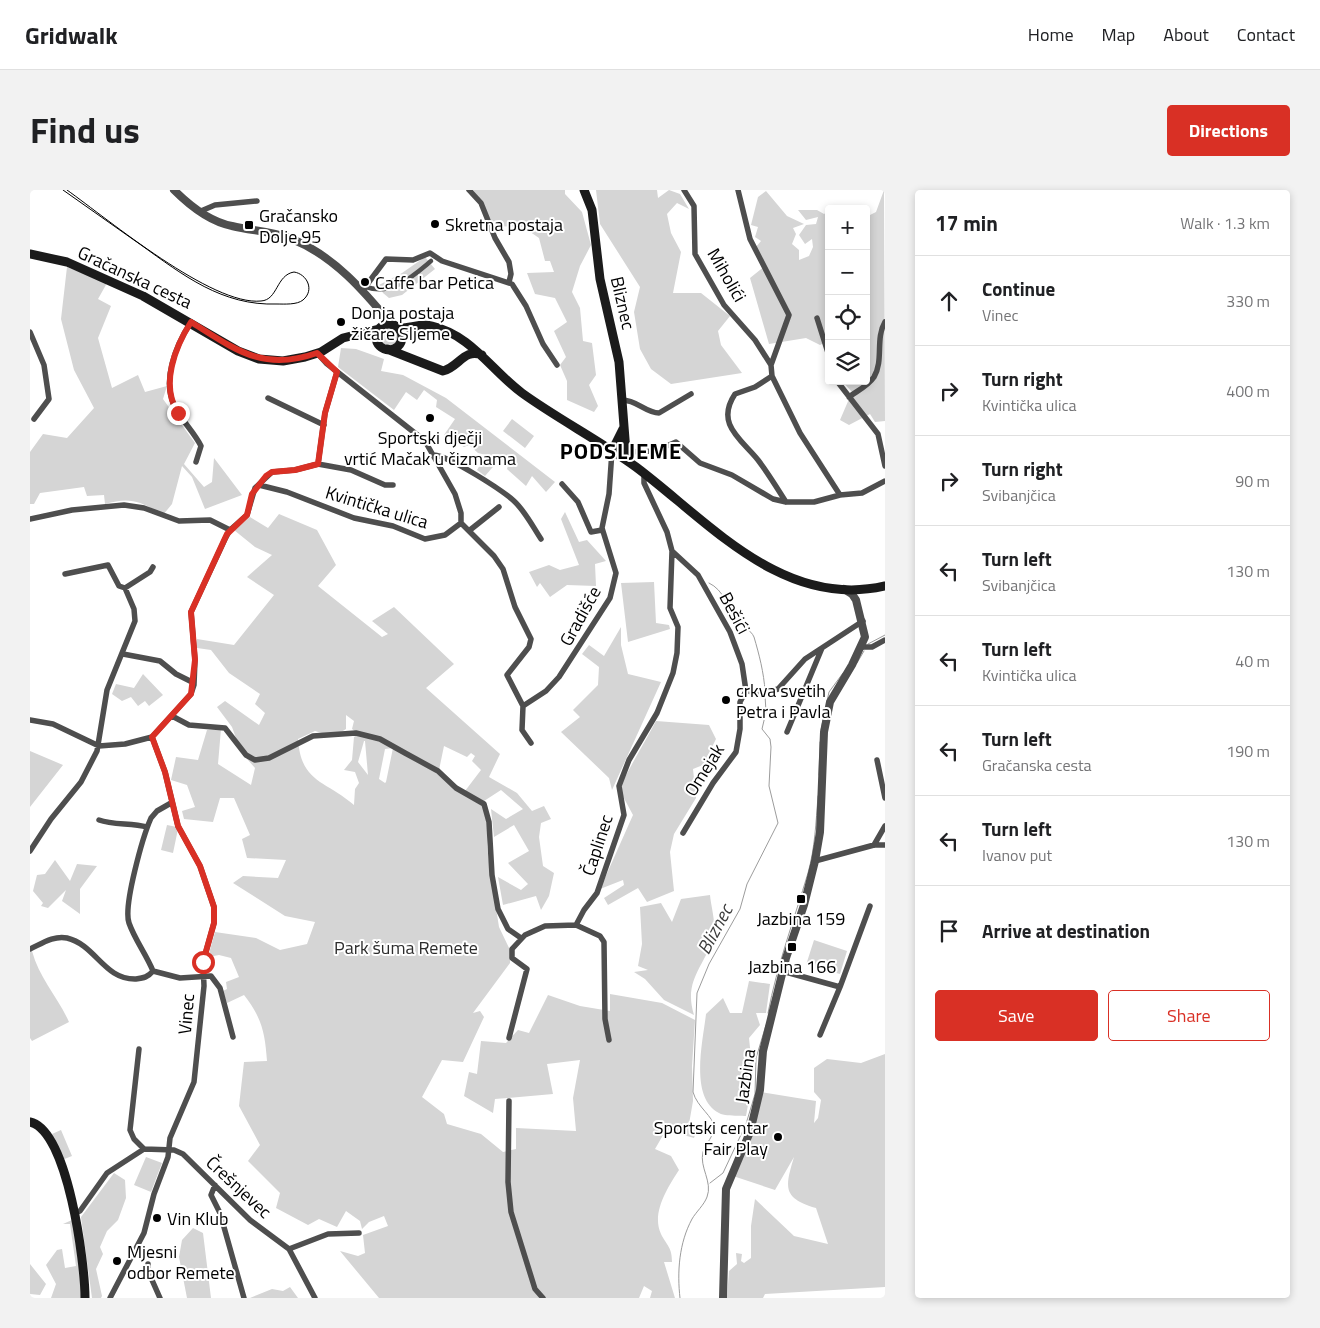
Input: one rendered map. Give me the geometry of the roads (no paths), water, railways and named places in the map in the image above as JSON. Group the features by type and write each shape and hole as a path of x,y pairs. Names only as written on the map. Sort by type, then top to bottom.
{"main road":[{"name":"Bliznec","path":"584,190 592,210 600,279 613,330 628,462"},
{"name":"Gračanska cesta","path":"30,254 61,260 98,275 160,304 238,351 259,359 288,361 317,353 343,338 361,335 380,328"},
{"path":"387,349 394,349 400,343 402,335 395,326"},
{"path":"377,342 380,328 395,326 432,326 467,342 519,391 628,462 724,541 764,566 810,584 863,589 885,586"},
{"path":"361,335 387,349 443,371 456,366 466,355 469,347 467,342"},
{"path":"466,355 474,352 482,356"},
{"path":"612,451 624,426"},
{"path":"31,1118 50,1138 76,1213 86,1298"}],"street":[{"path":"174,190 201,211 226,225 274,233 298,242 365,288 395,326"},
{"path":"469,190 482,203 495,238 509,262 511,274 509,282"},
{"name":"Miholići","path":"684,190 694,206 696,254 724,305 755,340 771,365"},
{"name":"Miholići","path":"738,190 750,239 789,315 771,365 772,376 800,433 840,496"},
{"path":"201,211 215,205 257,201"},
{"path":"365,288 386,259 413,260 430,253 442,261 509,282 521,296 543,344 557,365"},
{"path":"365,288 380,290 396,286 431,261"},
{"path":"380,328 384,318 381,310"},
{"path":"817,318 825,343"},
{"path":"191,322 174,358 170,388 175,407 201,446 196,462"},
{"path":"849,397 867,385 873,378 877,369 880,330 885,322"},
{"path":"30,332 44,366 49,399 34,419"},
{"path":"317,353 337,372 415,432 434,455 455,494 461,513 460,523 470,530 494,556 503,569 515,607 531,639 529,647 507,675 523,706 522,730 531,743"},
{"path":"318,464 324,425 337,372"},
{"path":"772,376 755,387 735,394 727,410 731,430 759,461 786,502"},
{"path":"840,385 878,434 885,466"},
{"path":"622,400 634,401 652,412 659,413 691,394"},
{"path":"268,398 324,425"},
{"path":"626,452 655,451 676,442 700,462 732,474 773,499 786,502 814,502 862,493 885,480"},
{"name":"Gradišće","path":"523,706 546,691 560,677 610,598 616,573 602,530 609,494 612,451"},
{"path":"434,455 443,457 482,478 514,501 541,539"},
{"path":"30,720 53,724 99,746 125,744 152,737 191,694 194,683 194,651 191,612 213,560 230,530 247,515 252,494 260,484 272,472 295,470 318,464 351,470 386,485 393,485"},
{"path":"644,474 644,483 667,532 672,551"},
{"name":"Kvintička ulica","path":"260,484 287,492 354,518 393,526 425,539 445,535 460,523"},
{"path":"562,484 578,502 592,532 602,530"},
{"path":"30,519 72,510 124,505 144,508 179,521 210,520 230,530"},
{"path":"470,530 499,507"},
{"name":"Bešići","path":"672,551 698,575 722,614 742,664 746,691"},
{"name":"Čaplinec","path":"576,925 584,910 597,894 619,834 624,815 619,786 628,760 657,713 672,674 678,627 670,608 672,551"},
{"path":"30,852 51,819 82,782 99,746 107,690 135,621 134,609 124,588 119,586 108,565 65,574"},
{"path":"124,588 150,572 153,568"},
{"name":"Jazbina","path":"723,1298 726,1189 750,1132 760,1090 763,1051 782,971 804,905 815,861 820,832 824,732 830,702 862,647 865,637 863,621 856,600 844,588"},
{"path":"856,600 863,589"},
{"path":"746,691 766,693 778,689 805,659 863,621"},
{"path":"862,647 872,648 885,640"},
{"path":"787,732 822,648"},
{"path":"123,654 160,662 176,674 194,683"},
{"name":"Omejak","path":"683,833 713,782 736,752 740,729 740,702 746,691"},
{"path":"172,716 189,725 225,728 246,755 255,760 269,758 307,738 352,733 380,739 438,771 456,788 484,804 489,822 492,875 498,909 508,929 521,938"},
{"name":"Vinec","path":"110,1298 144,1233 151,1202 169,1151 168,1145 173,1128 194,1082 204,986 202,977 203,962 214,923 214,907 200,866 178,826 171,804 165,772 152,737"},
{"path":"876,760 885,798"},
{"path":"171,804 153,814 147,827 135,872 128,921 153,971 180,978 211,976 220,988 233,1037"},
{"path":"99,820 147,827"},
{"path":"874,845 885,826"},
{"path":"815,861 874,845 884,845"},
{"path":"820,1035 870,906"},
{"path":"509,1038 527,969 512,958 512,949 521,938 545,926 576,925 600,936 604,942 605,1019 609,1040"},
{"path":"30,949 52,938 67,938 88,949 112,972 125,979 143,978 149,976 153,971"},
{"path":"782,971 840,987"},
{"path":"139,1049 130,1130 134,1139 144,1149"},
{"path":"509,1101 508,1182 511,1212 535,1289 543,1298"},
{"path":"76,1213 80,1212 107,1174 144,1149 169,1151"},
{"name":"Črešnjevec","path":"169,1151 174,1150 183,1154 250,1220 288,1249 315,1298"},
{"path":"215,1185 211,1195 224,1223 244,1298"},
{"path":"288,1249 328,1234 359,1233"},
{"path":"148,1264 148,1271 160,1298"}],"waterway":[{"name":"Bliznec","path":"709,583 718,590 734,615 754,637 765,691"},
{"path":"868,644 885,635"},
{"path":"857,663 864,651"},
{"path":"827,701 829,692 843,673"},
{"name":"Bliznec","path":"680,1298 680,1258 688,1228 707,1197 708,1186 702,1158 714,1127 711,1119 693,1092 697,993 709,964 740,909 747,884 778,823 769,786 770,739 762,729 766,712 765,695"},
{"path":"821,730 825,710"},
{"path":"819,775 820,742"},
{"path":"768,1013 781,960 808,873 815,835 818,796"},
{"path":"710,1183 723,1173 746,1124 755,1094 756,1058 766,1025"}],"tram line":[{"path":"63,190 172,267 221,294 238,300 257,303 287,304 300,302 307,296 309,287 306,279 299,273 294,272 284,278 267,300 240,299 216,290 161,259 67,190"}],"place":[{"name":"Skretna postaja","path":"435,224"},
{"name":"Gračansko Dolje 95","path":"249,225"},
{"name":"Caffe bar Petica","path":"365,282"},
{"name":"Donja postaja žičare Sljeme","path":"341,322"},
{"name":"Sportski dječji vrtić Mačak u čizmama","path":"430,418"},
{"name":"crkva svetih Petra i Pavla","path":"726,700"},
{"name":"Jazbina 159","path":"801,899"},
{"name":"Jazbina 166","path":"792,947"},
{"name":"Sportski centar Fair Play","path":"778,1137"},
{"name":"Vin Klub","path":"157,1218"},
{"name":"Mjesni odbor Remete","path":"117,1261"}],"district":[{"name":"PODSLJEME","path":"621,451"}],"park label":[{"name":"Park šuma Remete","path":"406,947"}]}
